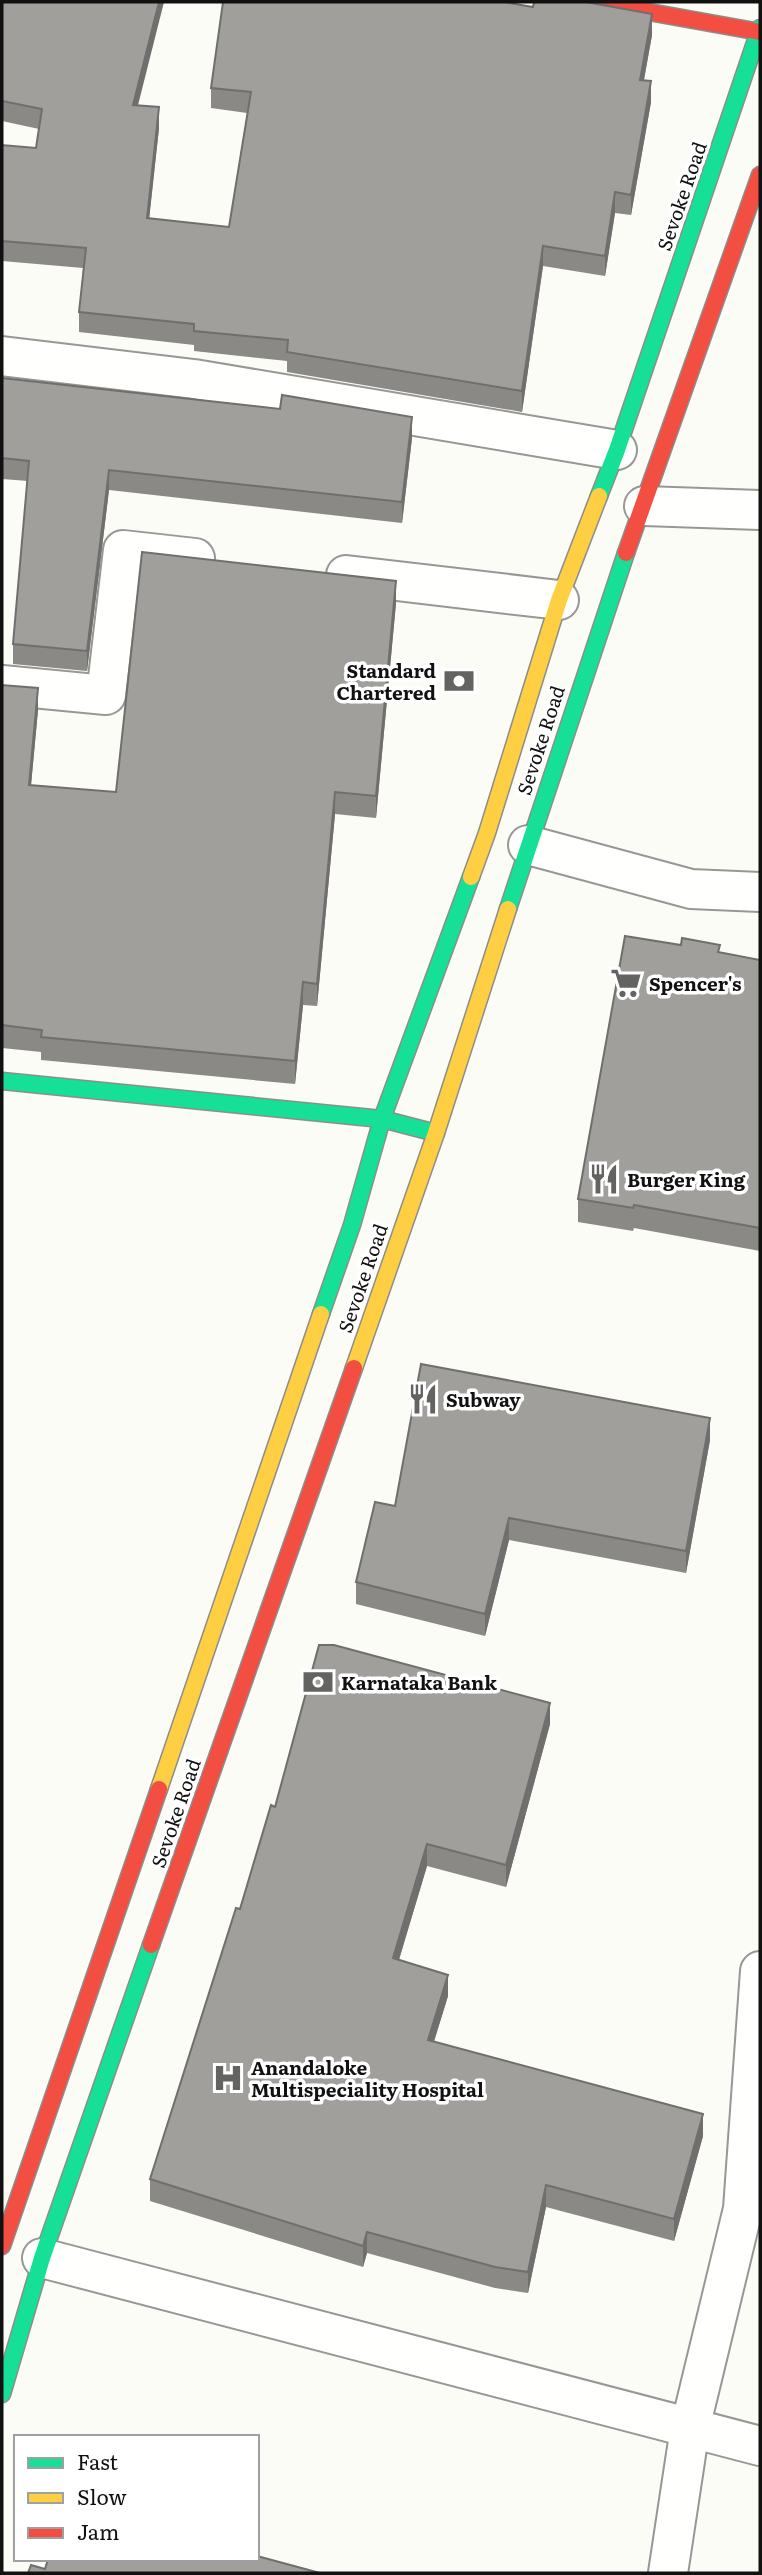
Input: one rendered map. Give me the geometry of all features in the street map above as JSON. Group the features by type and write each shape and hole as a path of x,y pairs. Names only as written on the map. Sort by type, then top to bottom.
{"main road":[{"path":"593,2 760,31"},
{"name":"Sevoke Road","path":"2,2394 18,2251 358,1226 382,1119 487,833 559,600 617,450 760,31"},
{"name":"Sevoke Road","path":"18,2251 393,1234 436,1133 605,613 760,175"},
{"path":"2,1081 382,1119 436,1133"}],"street":[{"path":"2,356 194,379 617,450"},
{"path":"644,506 760,510"},
{"path":"2,685 106,695 123,550 232,562"},
{"path":"314,572 559,600"},
{"path":"528,845 691,889 760,892"},
{"path":"668,2573 690,2428 751,2204 760,1971"},
{"path":"18,2251 760,2446"}],"building":[{"path":"2,2 159,2 133,105 159,107 147,218 229,227 251,92 211,88 223,2 504,2 533,7 534,2 586,2 652,14 640,80 651,81 631,195 615,192 605,256 543,246 522,391 287,352 288,340 194,331 194,324 79,312 86,248 2,241 2,145 36,148 42,109 2,101"},
{"path":"2,378 280,409 282,395 412,417 402,502 109,470 87,651 13,644 29,461 2,458"},
{"path":"142,552 396,581 376,796 335,792 317,984 303,982 295,1061 41,1037 42,1030 2,1025 2,685 38,688 29,785 116,792"},
{"path":"625,936 681,945 682,938 720,945 718,952 760,960 760,1228 634,1205 633,1208 578,1199"},
{"path":"421,1364 710,1418 686,1551 509,1518 485,1614 356,1582 375,1502 395,1506"},
{"path":"319,1645 334,1645 550,1703 506,1865 427,1844 393,1958 448,1975 428,2040 703,2114 674,2219 546,2185 528,2272 495,2267 367,2232 363,2246 150,2179 236,1908 240,1909 271,1805 275,1807"},
{"path":"259,2557 320,2573 28,2573 31,2565 45,2569 47,2561 259,2561"}],"traffic: fast":[{"path":"599,496 760,28"},
{"path":"508,909 626,553"},
{"path":"321,1314 352,1225 382,1119 471,877"},
{"path":"2,1081 382,1119 436,1133"},
{"path":"2,2394 42,2258 151,1945"}],"traffic: slow":[{"path":"471,877 559,600 599,496"},
{"path":"354,1368 436,1133 508,909"},
{"path":"159,1789 321,1314"}],"traffic: jam":[{"path":"593,2 760,32"},
{"path":"626,553 760,175"},
{"path":"151,1945 354,1368"},
{"path":"2,2246 159,1789"}],"place":[{"name":"Standard Chartered","path":"459,681"},
{"name":"Spencer's","path":"626,983"},
{"name":"Burger King","path":"604,1179"},
{"name":"Subway","path":"423,1399"},
{"name":"Karnataka Bank","path":"318,1682"},
{"name":"Anandaloke Multispeciality Hospital","path":"228,2078"}]}
